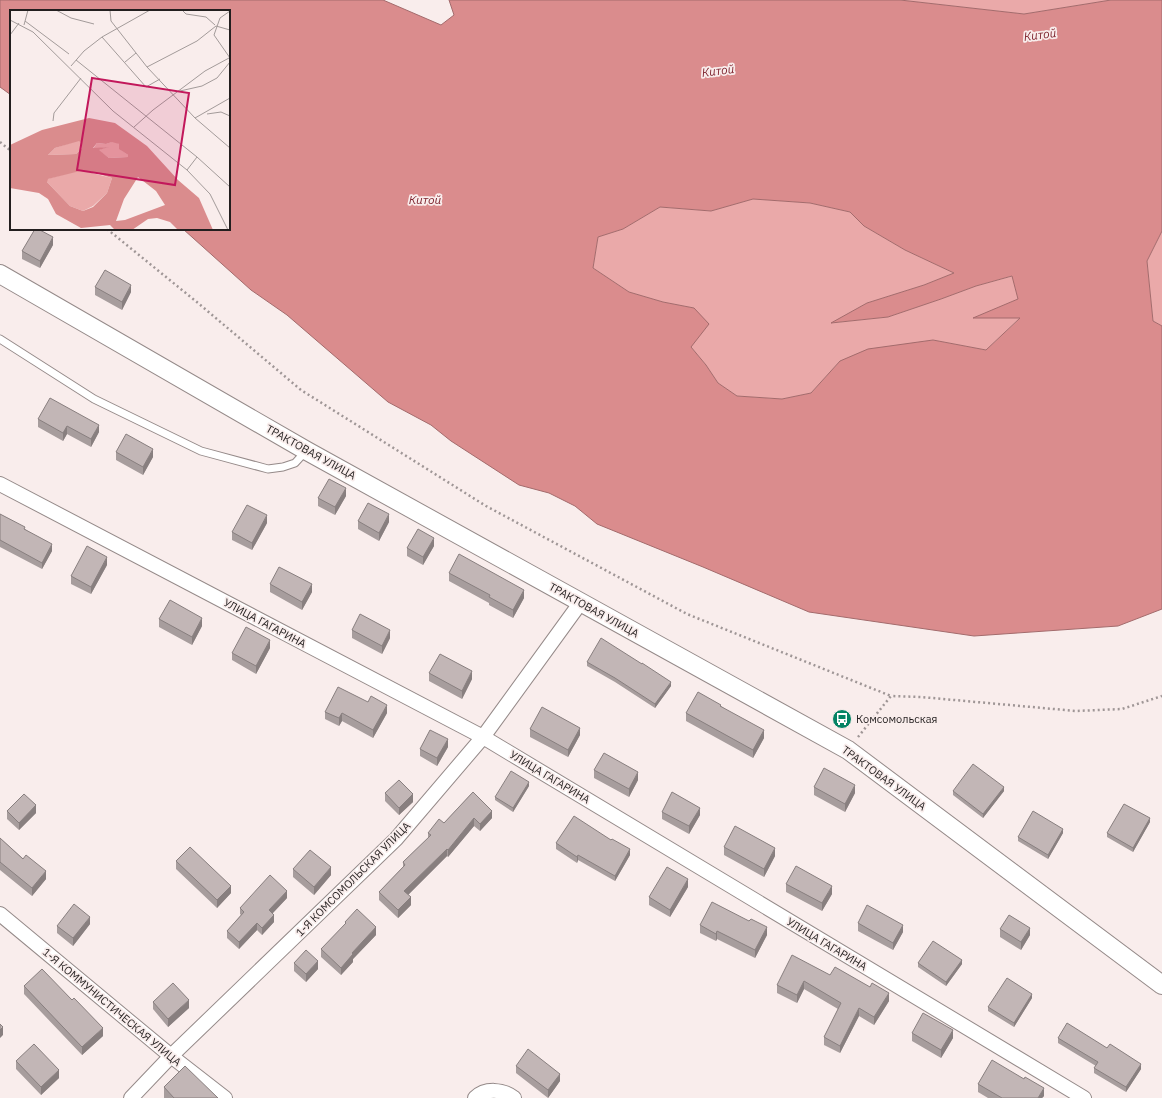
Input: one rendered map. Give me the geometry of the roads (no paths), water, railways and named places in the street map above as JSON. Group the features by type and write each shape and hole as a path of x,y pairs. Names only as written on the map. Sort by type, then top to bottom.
{"street":[{"name":"ТРАКТОВАЯ УЛИЦА","path":"0,274 307,451 848,750 1162,985"},
{"name":"УЛИЦА ГАГАРИНА","path":"0,484 483,737 1084,1098"},
{"name":"1-Я КОМСОМОЛЬСКАЯ УЛИЦА","path":"131,1098 171,1056 396,840 483,737 581,602"},
{"name":"1-Я КОММУНИСТИЧЕСКАЯ УЛИЦА","path":"0,914 224,1098"},
{"path":"474,1098 479,1094 493,1090 509,1094 514,1098"}],"lane":[{"path":"0,339 94,399 201,451 268,469 283,468 295,463 307,451"}],"water":[{"name":"Китой","path":"0,0 383,0 441,25 454,15 449,0 900,0 1024,14 1111,0 1162,0 1162,231 1147,261 1153,321 1162,326 1162,609 1118,626 974,636 809,612 597,524 575,506 549,493 519,485 451,441 431,425 388,402 287,315 251,290 184,230 230,230 230,10 10,10 10,94 0,87","holes":["753,199 810,203 850,212 864,226 905,250 954,273 924,285 867,303 831,323 888,317 976,286 1012,276 1018,299 973,318 1020,318 986,350 933,340 868,349 840,361 811,393 782,399 737,396 718,383 706,365 691,347 709,324 694,308 663,302 629,292 593,268 598,237 623,229 660,207 711,211"]}],"place":[{"name":"Комсомольская","path":"842,719"}]}
